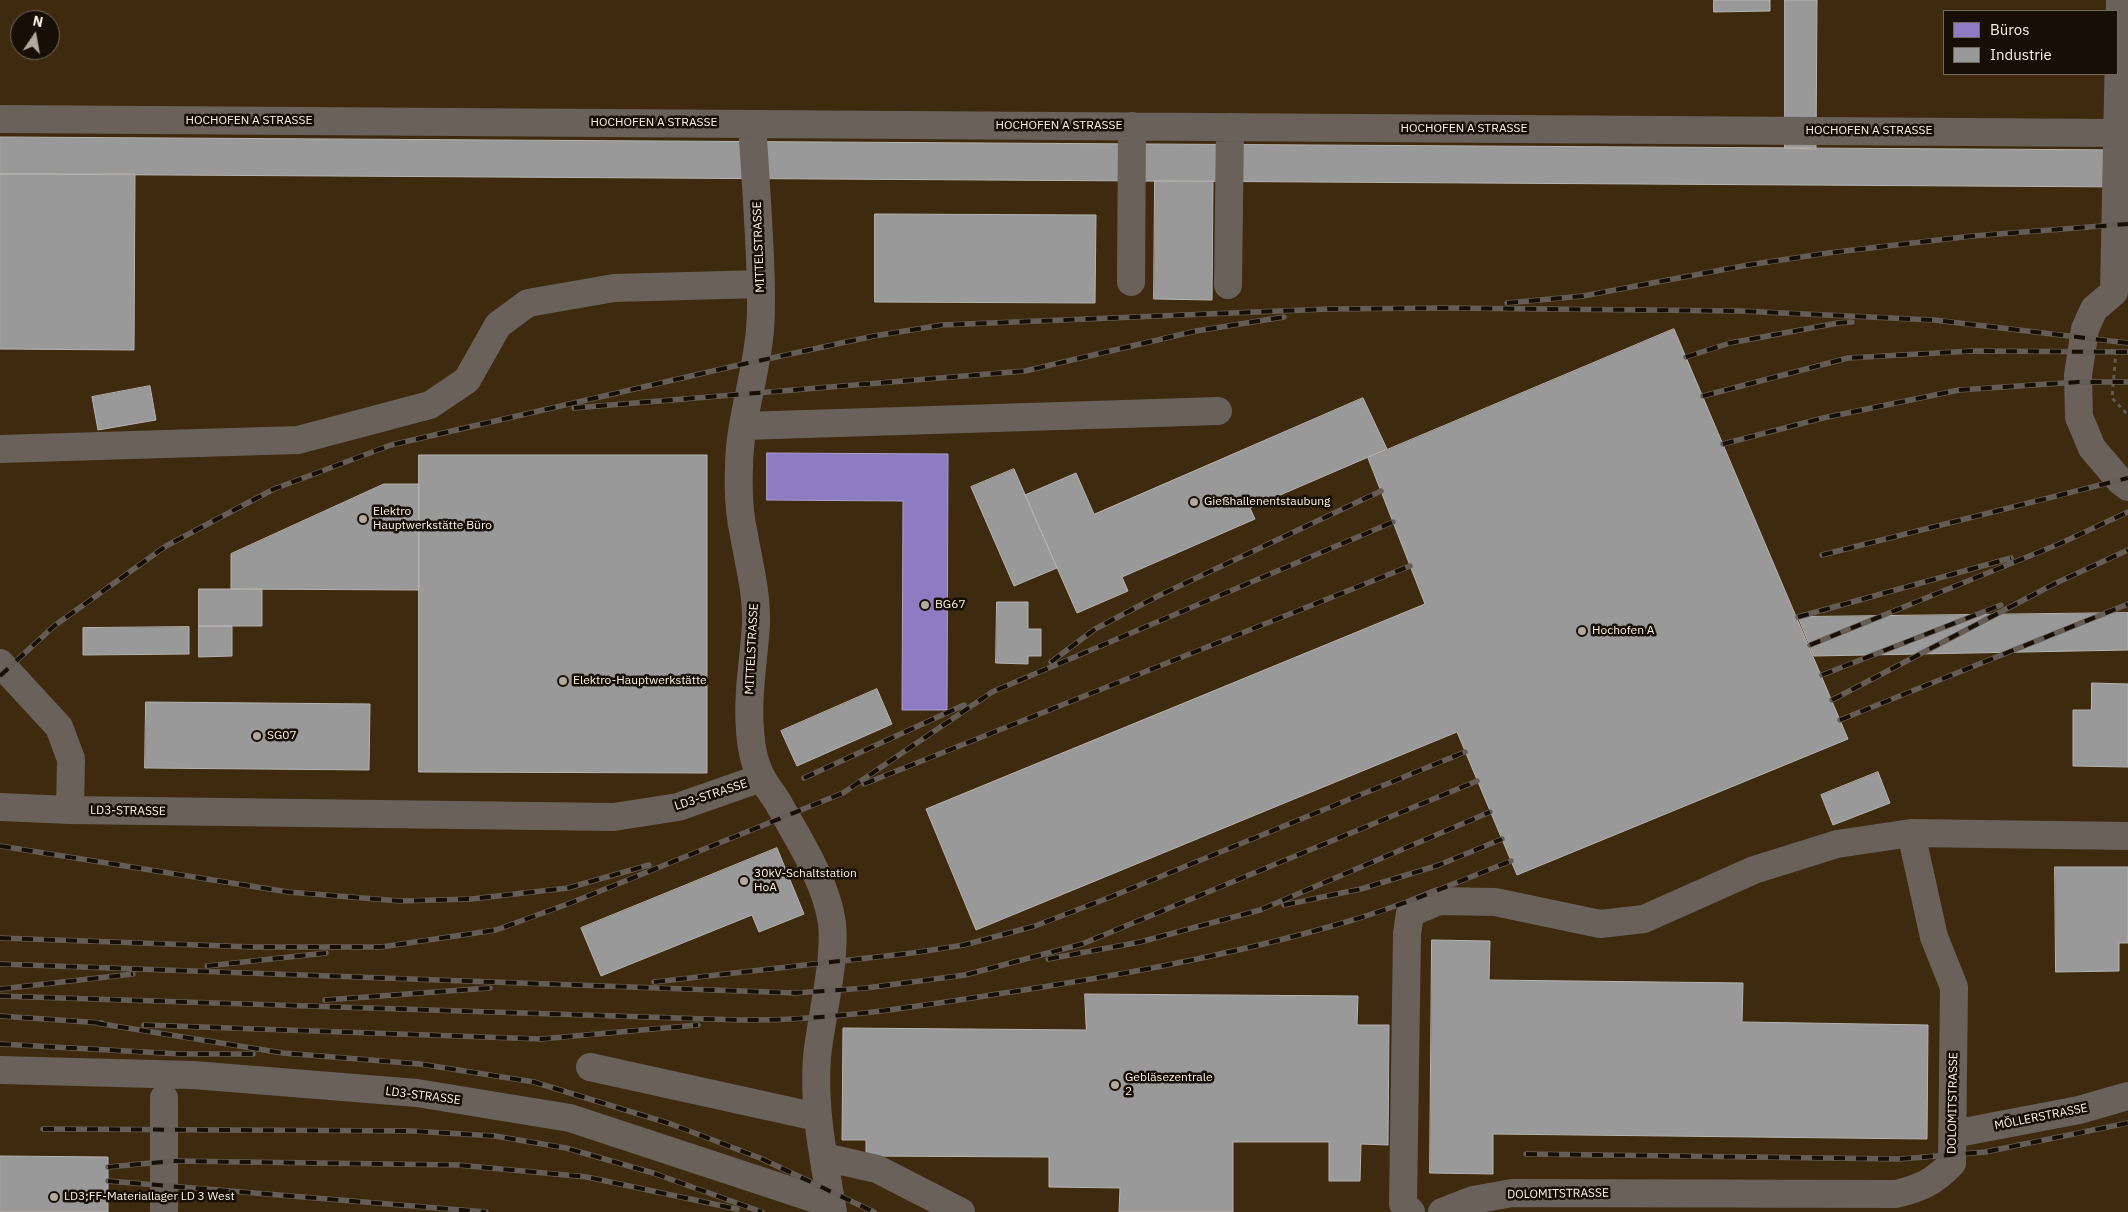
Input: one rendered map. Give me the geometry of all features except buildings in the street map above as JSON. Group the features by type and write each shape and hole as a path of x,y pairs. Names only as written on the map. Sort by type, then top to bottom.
{"street":[{"path":"2120,0 2123,101 2117,133 2114,292 2094,308 2085,329 2078,374 2079,417 2092,448 2120,481 2128,486"},
{"name":"HOCHOFEN A STRASSE","path":"0,119 2117,133"},
{"name":"MITTELSTRASSE","path":"752,124 761,284 761,328 757,362 743,426 738,463 738,499 752,574 756,623 749,706 750,730 752,751 761,778 778,802 808,856 825,896 832,923 830,963 817,1058 817,1117 832,1208"},
{"path":"1131,282 1132,126"},
{"path":"1228,285 1230,127"},
{"path":"0,449 298,440 430,405 467,380 498,325 528,303 614,288 761,284"},
{"path":"743,426 1218,411"},
{"path":"0,663 59,727 71,759 70,810"},
{"name":"LD3-STRASSE","path":"0,807 70,810 614,816 678,807 761,778"},
{"path":"1412,1212 1404,1204 1407,934 1410,913 1439,901 1495,902 1600,924 1644,919 1754,870 1837,844 1911,833 2128,836"},
{"name":"DOLOMITSTRASSE","path":"1442,1212 1473,1200 1512,1193 1896,1194 1917,1189 1938,1178 1952,1163 1954,987 1934,937 1911,833"},
{"path":"590,1067 817,1117"},
{"name":"LD3-STRASSE","path":"0,1070 193,1075 426,1094 570,1118 832,1208"},
{"name":"MÖLLERSTRASSE","path":"1953,1134 2079,1110 2128,1096"},
{"path":"164,1098 164,1212"},
{"path":"824,1157 877,1169 961,1212"}],"path":[{"path":"2116,344 2112,398 2128,415"}],"shaded area":[{"path":"0,0 2128,0 2128,1212 0,1212"}],"railway":[{"path":"1507,303 1583,296 1748,265 1828,253 1972,236 2128,224"},
{"path":"0,676 54,626 166,546 274,489 391,445 730,367 874,336 942,325 1328,309 1444,308 1740,311 1934,320 2128,343"},
{"path":"574,408 1025,371 1196,331 1284,317"},
{"path":"1686,357 1730,343 1852,322"},
{"path":"1703,396 1848,358 1972,351 2128,352"},
{"path":"1723,444 1823,418 1959,390 2078,382 2128,382"},
{"path":"1822,555 2128,478"},
{"path":"1051,662 1095,629 1158,596 1381,491"},
{"path":"1810,645 2059,544 2128,512"},
{"path":"0,938 254,947 381,947 496,930 573,902 843,793 992,692 1393,522"},
{"path":"1832,700 2056,583 2128,550"},
{"path":"1798,617 2011,558"},
{"path":"864,784 1410,566"},
{"path":"1840,720 2128,604"},
{"path":"1822,675 2001,605"},
{"path":"804,778 964,705"},
{"path":"654,982 912,953 964,945 1035,926 1465,752"},
{"path":"0,964 795,993 866,988 965,975 1082,944 1477,781"},
{"path":"1048,959 1140,942 1260,910 1490,812"},
{"path":"1284,905 1361,889 1439,865 1502,839"},
{"path":"0,846 288,892 400,901 471,899 568,888 649,865"},
{"path":"0,996 738,1020 834,1016 928,1005 1081,981 1258,945 1367,916 1511,861"},
{"path":"207,966 326,953"},
{"path":"0,989 133,974"},
{"path":"325,1000 490,988"},
{"path":"0,1016 102,1023"},
{"path":"96,1023 283,1053 420,1064 534,1082 671,1124 760,1158 874,1212"},
{"path":"144,1025 541,1039 698,1025"},
{"path":"0,1044 181,1054 253,1054"},
{"path":"1526,1154 1900,1159 1985,1152 2128,1123"},
{"path":"43,1129 413,1131 495,1136 566,1148 653,1173 762,1212"},
{"path":"108,1167 173,1161 458,1165 587,1177 737,1209"},
{"path":"108,1181 486,1212"}],"place":[{"name":"Gießhallenentstaubung","path":"1194,502"},
{"name":"Elektro Hauptwerkstätte Büro","path":"363,519"},
{"name":"BG67","path":"925,605"},
{"name":"Hochofen A","path":"1582,631"},
{"name":"Elektro-Hauptwerkstätte","path":"563,681"},
{"name":"SG07","path":"257,736"},
{"name":"30kV-Schaltstation HoA","path":"744,881"},
{"name":"Gebläsezentrale 2","path":"1115,1085"},
{"name":"LD3;FF-Materiallager LD 3 West","path":"54,1197"}]}
